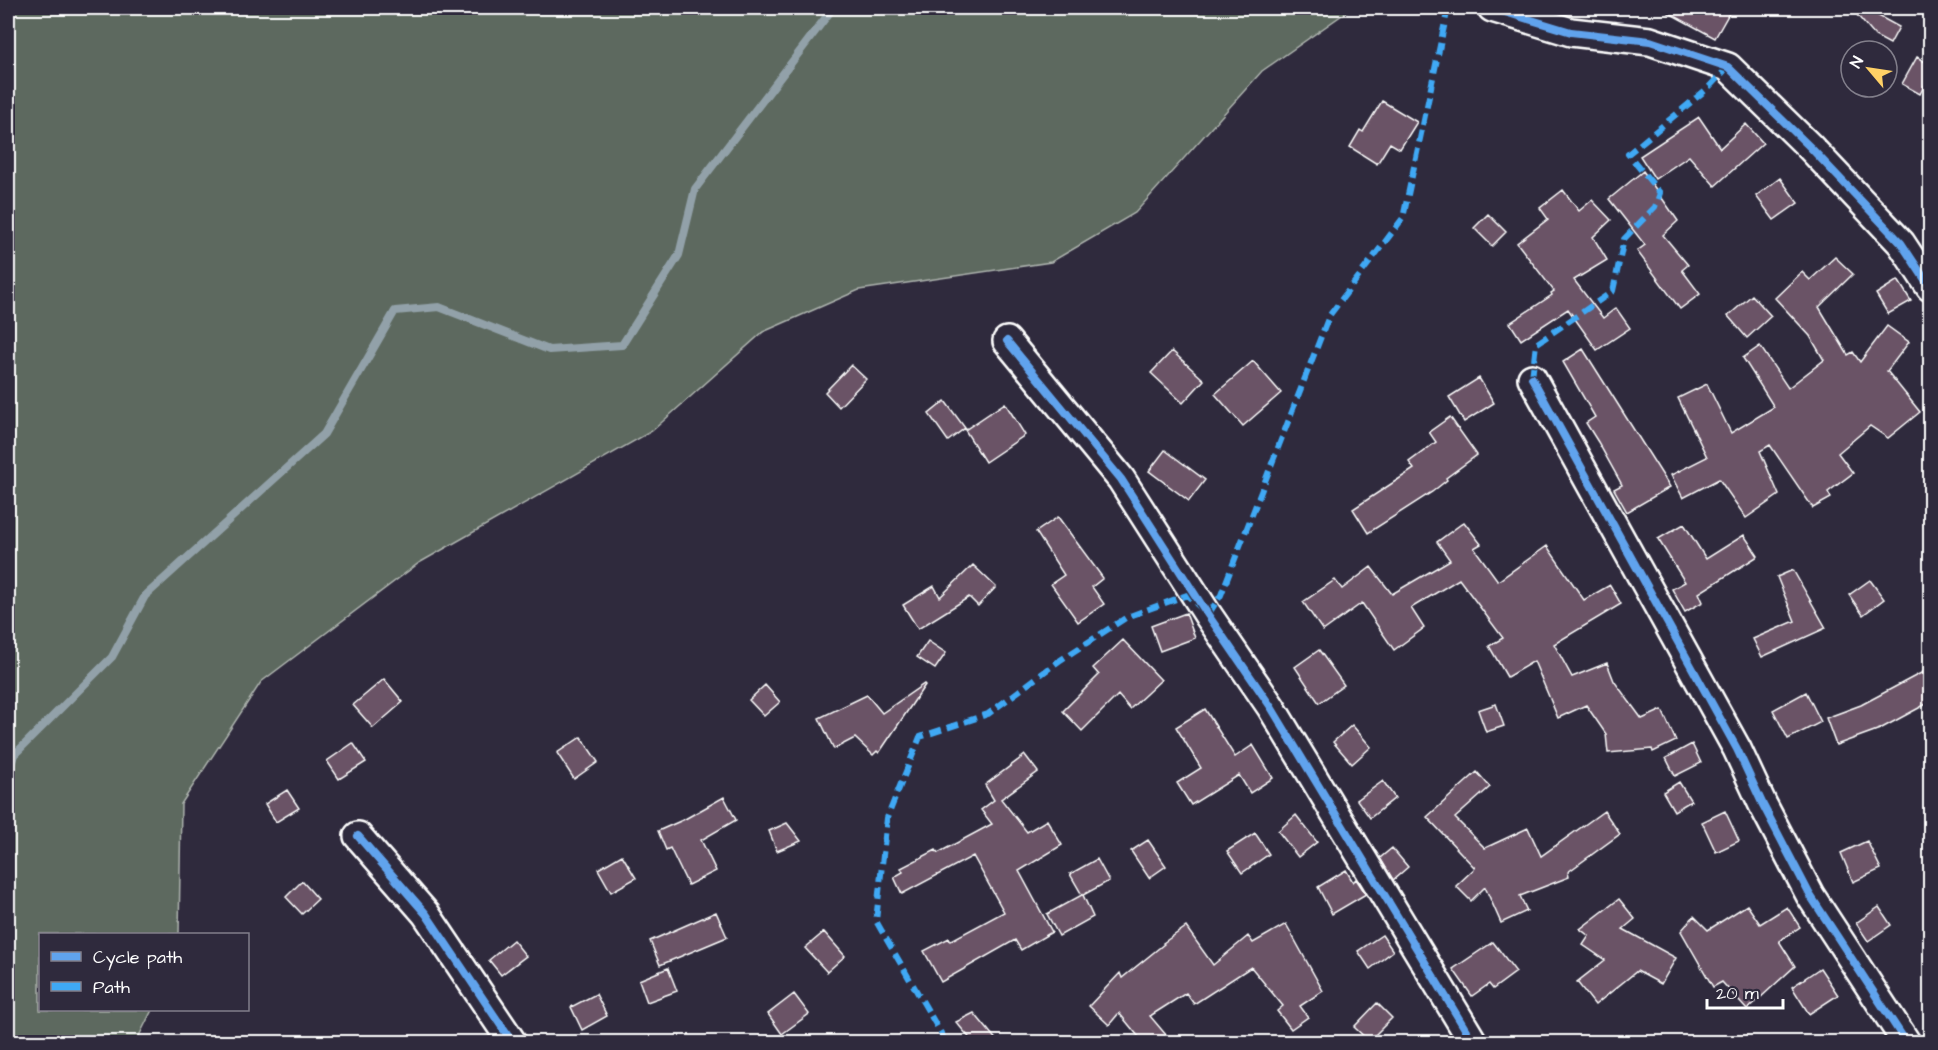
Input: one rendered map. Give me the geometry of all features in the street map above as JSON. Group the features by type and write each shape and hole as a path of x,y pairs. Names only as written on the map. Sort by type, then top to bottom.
{"street":[{"path":"1491,8 1571,32 1650,41 1728,67 1810,147 1901,243 1930,286"},
{"path":"1006,341 1121,479 1208,615 1271,707 1473,1042"},
{"path":"1532,378 1737,749 1810,895 1906,1042"},
{"path":"358,836 426,914 512,1042"}],"shaded area":[{"path":"8,8 1352,8 1262,71 1135,213 1051,262 859,290 763,332 652,431 419,563 261,682 181,804 179,933 39,933 39,1011 152,1011 136,1042 8,1042"}],"building":[{"path":"1660,8 1732,8 1715,38"},
{"path":"1851,8 1864,8 1899,27 1893,39 1881,39 1875,36"},
{"path":"1917,57 1930,65 1930,75 1920,94 1902,84"},
{"path":"1382,101 1417,122 1400,149 1390,143 1377,164 1350,147 1360,130 1363,132"},
{"path":"1699,117 1720,148 1746,124 1763,143 1715,186 1689,156 1655,179 1640,156"},
{"path":"1643,171 1678,221 1663,235 1688,265 1682,270 1700,294 1680,309 1637,251 1645,245 1609,199"},
{"path":"1780,178 1798,203 1774,220 1756,196"},
{"path":"1563,190 1579,211 1592,200 1611,220 1593,237 1607,260 1574,280 1603,318 1616,308 1630,328 1597,350 1568,309 1521,340 1510,323 1552,295 1554,291 1517,243 1548,219 1540,208"},
{"path":"1488,214 1506,232 1492,246 1474,228"},
{"path":"1835,257 1853,274 1819,307 1848,355 1853,352 1860,362 1887,326 1909,342 1887,371 1920,412 1888,438 1870,426 1838,453 1853,473 1828,492 1831,498 1813,508 1770,445 1760,451 1779,495 1746,518 1719,479 1683,498 1671,475 1707,457 1678,398 1707,384 1731,433 1774,407 1743,358 1760,346 1788,388 1824,360 1810,336 1775,298 1802,272 1810,280"},
{"path":"1898,280 1911,301 1888,314 1876,294"},
{"path":"1752,295 1771,316 1747,338 1728,316"},
{"path":"1583,349 1670,487 1627,512 1614,489 1622,485 1586,423 1595,417 1563,362"},
{"path":"1172,351 1204,380 1183,403 1151,373"},
{"path":"1253,361 1281,393 1243,426 1215,394"},
{"path":"851,365 866,379 839,407 825,392"},
{"path":"1479,378 1494,403 1464,422 1449,397"},
{"path":"945,401 965,428 948,441 929,414"},
{"path":"1005,403 1025,435 985,462 965,430"},
{"path":"1450,417 1477,455 1446,478 1447,480 1432,492 1368,533 1353,509 1414,469 1409,462 1436,442 1429,432"},
{"path":"1165,450 1205,480 1189,501 1149,471"},
{"path":"1058,517 1103,578 1092,587 1104,604 1078,622 1051,584 1064,575 1036,532"},
{"path":"1464,522 1481,544 1474,548 1498,581 1547,546 1584,600 1610,585 1621,604 1554,644 1572,677 1607,663 1614,681 1642,719 1662,710 1676,741 1653,752 1652,749 1608,753 1606,734 1586,705 1558,718 1534,661 1507,677 1489,646 1503,638 1459,579 1411,608 1424,628 1394,650 1362,603 1323,631 1303,602 1335,580 1342,589 1371,567 1392,594 1450,560 1437,542"},
{"path":"1684,524 1706,559 1744,535 1758,556 1699,593 1703,602 1685,612 1672,589 1685,582 1658,539"},
{"path":"973,565 996,587 978,606 969,597 918,629 903,605 934,586 940,597"},
{"path":"1793,570 1826,628 1762,657 1753,639 1795,621 1777,577"},
{"path":"1870,580 1884,599 1863,615 1849,595"},
{"path":"1186,613 1195,638 1160,651 1151,626"},
{"path":"1123,640 1161,680 1130,709 1118,695 1082,731 1063,711 1099,675 1093,668"},
{"path":"928,641 946,653 935,669 917,657"},
{"path":"1319,650 1344,685 1319,703 1295,667"},
{"path":"1923,672 1930,682 1930,702 1880,729 1836,745 1826,718 1861,705"},
{"path":"384,679 403,702 373,728 353,705"},
{"path":"924,684 879,753 877,751 873,755 855,738 834,749 819,718 867,695 882,713"},
{"path":"765,685 780,702 764,716 749,700"},
{"path":"1806,692 1821,722 1788,739 1773,710"},
{"path":"1496,704 1504,726 1486,732 1478,710"},
{"path":"1205,709 1235,757 1253,745 1273,778 1250,793 1239,775 1191,805 1177,783 1201,768 1176,727"},
{"path":"1352,725 1371,747 1352,764 1333,742"},
{"path":"581,737 598,762 574,779 557,753"},
{"path":"353,743 366,762 339,779 327,761"},
{"path":"1692,744 1701,763 1675,776 1666,758"},
{"path":"1025,755 1038,772 1001,799 1027,832 1047,820 1062,845 1019,871 1052,932 1021,950 1015,940 941,982 924,951 949,938 950,941 1004,912 973,856 902,894 894,877 903,872 901,868 936,850 938,853 992,824 981,810 994,800 985,785"},
{"path":"1477,772 1490,787 1455,818 1485,848 1528,828 1541,856 1604,811 1620,834 1568,872 1569,877 1520,896 1527,911 1501,923 1485,887 1471,901 1456,886 1475,868 1427,817"},
{"path":"1383,781 1395,798 1370,818 1357,800"},
{"path":"1679,782 1691,801 1674,811 1663,792"},
{"path":"287,790 299,808 276,822 265,804"},
{"path":"724,797 736,820 701,840 716,871 688,885 670,848 666,850 658,831"},
{"path":"1725,811 1739,841 1716,852 1702,822"},
{"path":"1296,815 1317,842 1298,857 1278,831"},
{"path":"787,823 801,841 777,851 769,831"},
{"path":"1255,833 1269,854 1242,873 1227,851"},
{"path":"1148,840 1166,866 1149,878 1131,851"},
{"path":"1867,841 1881,869 1853,882 1841,853"},
{"path":"1392,848 1408,867 1393,880 1380,858"},
{"path":"622,855 636,878 611,892 598,869"},
{"path":"1097,859 1109,881 1083,895 1093,917 1059,936 1047,914 1082,895 1070,874"},
{"path":"1346,870 1353,882 1356,879 1366,894 1332,914 1318,887"},
{"path":"302,881 318,899 302,914 286,897"},
{"path":"1619,899 1635,919 1623,929 1676,958 1661,984 1637,971 1595,1005 1577,982 1605,960 1583,945 1589,936 1580,929"},
{"path":"1747,905 1760,924 1787,907 1800,927 1779,941 1795,966 1747,1010 1722,982 1713,987 1681,931 1694,916 1708,930"},
{"path":"1879,907 1891,925 1868,941 1856,923"},
{"path":"716,912 727,937 660,965 650,941"},
{"path":"1286,924 1323,991 1300,1006 1308,1017 1291,1029 1277,1011 1283,1006 1251,967 1194,1004 1186,993 1150,1016 1172,1042 1143,1042 1119,1013 1109,1025 1089,1006 1120,973 1122,978 1163,943 1186,927 1213,965 1248,936 1253,943"},
{"path":"824,932 845,956 827,972 805,948"},
{"path":"1382,935 1393,951 1370,969 1358,951"},
{"path":"513,940 526,956 501,975 489,960"},
{"path":"1493,942 1516,972 1493,989 1489,984 1472,996 1453,969"},
{"path":"668,968 677,991 647,1002 639,980"},
{"path":"1820,968 1838,995 1809,1014 1792,987"},
{"path":"596,994 607,1016 582,1030 571,1007"},
{"path":"794,994 809,1014 782,1034 768,1014"},
{"path":"1377,1003 1392,1018 1369,1041 1354,1027"},
{"path":"974,1013 998,1042 973,1042 956,1022"}],"waterway":[{"path":"8,774 14,755 112,657 145,596 324,434 395,311 439,307 549,350 622,345 679,255 695,189 833,8"}],"marked path":[{"path":"946,1042 876,921 887,818 920,737 988,714 1059,661 1127,617 1187,595 1208,615 1221,595 1329,316 1403,218 1448,8"},
{"path":"1532,378 1536,344 1613,291 1624,239 1655,207 1660,193 1628,154 1707,89 1728,67"}],"cycle path":[{"path":"1492,8 1571,32 1650,41 1728,67 1810,147 1901,243 1930,287"},
{"path":"1007,341 1121,479 1208,615 1271,707 1473,1042"},
{"path":"1532,378 1737,749 1810,895 1906,1042"},
{"path":"358,836 426,914 512,1042"}]}
